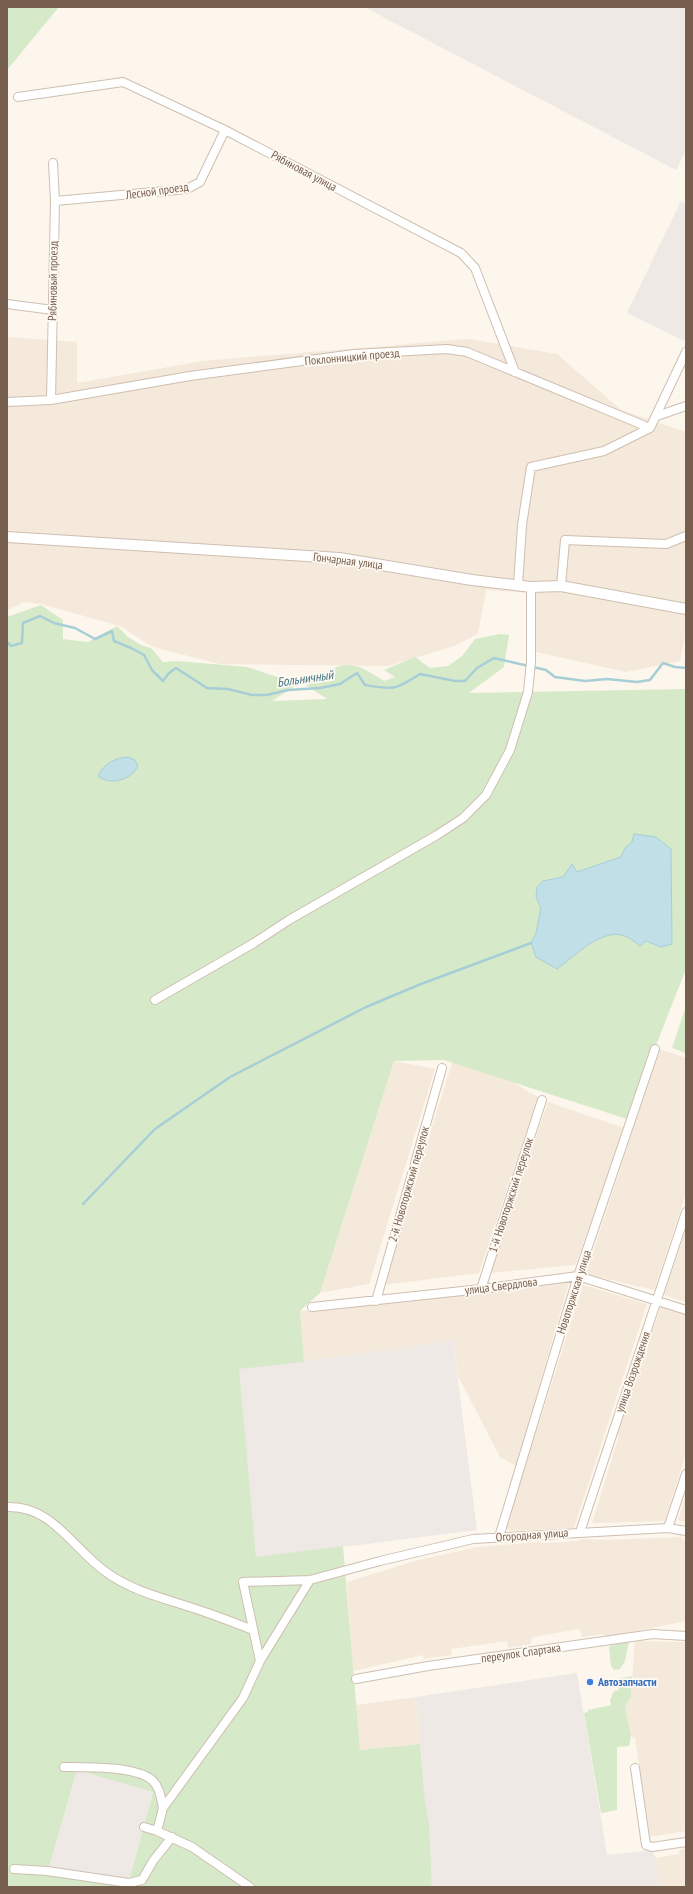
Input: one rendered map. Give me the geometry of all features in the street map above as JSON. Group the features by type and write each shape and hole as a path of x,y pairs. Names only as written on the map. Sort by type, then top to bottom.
{"street":[{"name":"Рябиновая улица","path":"18,97 123,82 225,130 460,253 475,268 515,372"},
{"name":"Лесной проезд","path":"55,202 187,189 200,182 225,130"},
{"name":"Рябиновый проезд","path":"51,400 55,202 53,162"},
{"path":"7,304 53,310"},
{"name":"Поклонницкий проезд","path":"7,402 51,400 190,376 354,354 447,349 467,352 650,428"},
{"path":"518,585 522,525 531,467 604,451 650,428 686,352"},
{"path":"657,416 686,406"},
{"path":"561,586 565,540 666,544 686,536"},
{"name":"Гончарная улица","path":"7,537 340,558 472,580 531,587 561,586 686,609"},
{"path":"155,1000 254,943 289,920 437,835 463,818 486,795 510,750 528,692 531,666 531,587"},
{"name":"Новоторжская улица","path":"499,1537 578,1276 655,1049"},
{"name":"2-й Новоторжский переулок","path":"376,1301 442,1068"},
{"name":"1-й Новоторжский переулок","path":"480,1289 542,1100"},
{"name":"улица Возрождения","path":"580,1532 686,1212"},
{"name":"улица Свердлова","path":"312,1308 480,1289 578,1276 686,1310"},
{"path":"668,1528 686,1474"},
{"path":"7,1507 28,1510 46,1518 60,1527 86,1557 107,1573 146,1593 200,1610 253,1630 260,1661"},
{"name":"Огородная улица","path":"253,1630 243,1582 310,1580 380,1561 473,1539 668,1528 686,1531"},
{"path":"157,1831 163,1808 243,1698 260,1661 310,1580"},
{"name":"переулок Спартака","path":"356,1679 428,1666 653,1634 686,1636"},
{"path":"64,1767 102,1768 140,1773 152,1780 158,1787 163,1808"},
{"path":"635,1768 646,1845 652,1847 686,1842"},
{"path":"144,1827 172,1837 192,1847 250,1887"},
{"path":"14,1869 129,1883 140,1883 153,1861 172,1837"}],"shaded area":[{"path":"364,7 686,7 686,151 676,170"},
{"path":"681,201 686,204 686,337 684,341 627,313"},
{"path":"7,337 77,342 77,383 203,361 468,339 557,354 621,410 686,432 686,630 680,661 626,672 536,652 536,593 486,590 478,634 454,646 388,666 220,664 153,647 120,626 41,604 24,602 7,610"},
{"path":"659,1049 686,1058 686,1193 654,1290 586,1274"},
{"path":"456,1050 538,1097 479,1273 383,1285"},
{"path":"394,1061 435,1069 369,1284 320,1293"},
{"path":"548,1102 627,1129 575,1265 489,1273"},
{"path":"686,1229 686,1302 664,1295"},
{"path":"570,1279 516,1466 500,1457 458,1376 453,1341 304,1362 300,1311"},
{"path":"583,1285 647,1304 574,1528 509,1531 506,1527"},
{"path":"661,1306 686,1314 686,1453 665,1521 592,1523 619,1436 617,1435"},
{"path":"453,1341 477,1530 256,1558 238,1369"},
{"path":"686,1494 686,1522 678,1520"},
{"path":"682,1537 683,1540 686,1541 686,1621 608,1637 602,1634 582,1637 580,1629 532,1637 531,1644 508,1648 507,1641 451,1649 452,1655 424,1659 423,1655 353,1671 347,1582 418,1560 478,1547 538,1542 579,1541 581,1539 606,1540"},
{"path":"635,1641 686,1642 686,1831 650,1837 635,1738 631,1736 625,1706 631,1697"},
{"path":"577,1673 607,1855 652,1850 656,1858 659,1887 432,1887 429,1823 425,1801 416,1697"},
{"path":"416,1697 420,1744 360,1750 356,1705"},
{"path":"77,1770 153,1791 129,1882 49,1867"},
{"path":"686,1848 686,1887 659,1887 656,1858 679,1854 680,1849"}],"green space":[{"path":"7,7 59,7 7,70"},
{"path":"41,605 63,620 63,639 88,642 117,626 128,637 141,645 151,648 163,662 177,661 247,667 298,684 272,701 327,699 306,685 337,667 346,665 361,668 384,681 395,677 384,670 415,657 430,668 448,666 462,656 475,639 500,634 509,635 504,667 469,693 686,689 686,969 627,1119 444,1060 394,1061 320,1293 300,1311 304,1362 239,1369 256,1557 343,1546 360,1750 420,1744 425,1801 429,1823 432,1887 7,1887 7,617","holes":["632,842 661,947 646,941 640,946 627,937 618,934 609,935 590,944 557,969 531,943 536,933 541,908 536,897 543,881 563,877 572,864 577,872 621,857 625,848","77,1770 153,1792 129,1881 49,1867"]},
{"path":"686,1006 686,1053 672,1048"},
{"path":"629,1641 625,1661 620,1669 614,1670 611,1666 609,1647 614,1643"},
{"path":"632,1676 631,1697 625,1706 631,1736 629,1746 617,1747 617,1810 601,1813 584,1713 588,1712 588,1710 611,1705 610,1700 614,1691 619,1690 617,1679"}],"water":[{"path":"128,757 135,760 138,766 131,775 114,781 108,781 98,776 100,771 110,762"},
{"path":"634,834 656,837 671,849 672,944 661,947 646,941 640,946 627,937 618,934 609,935 590,944 557,969 536,957 531,943 536,933 541,908 536,897 537,887 543,881 563,877 572,864 577,872 621,857 625,848 632,842"}],"waterway":[{"name":"Больничный","path":"7,642 11,646 22,643 23,623 40,616 54,623 75,628 95,639 112,631 114,641 144,655 152,670 163,681 169,673 176,668 207,688 228,689 252,695 267,695 288,690 320,688 340,684 357,673 365,685 383,688 399,686 420,674 455,681 465,681 477,668 494,658 546,670 555,677 585,681 607,679 637,682 650,680 663,663 675,667 686,668"},
{"path":"83,1204 155,1129 230,1077 366,1007 421,984 531,943"}],"place":[{"name":"Автозапчасти","path":"590,1682"}]}
